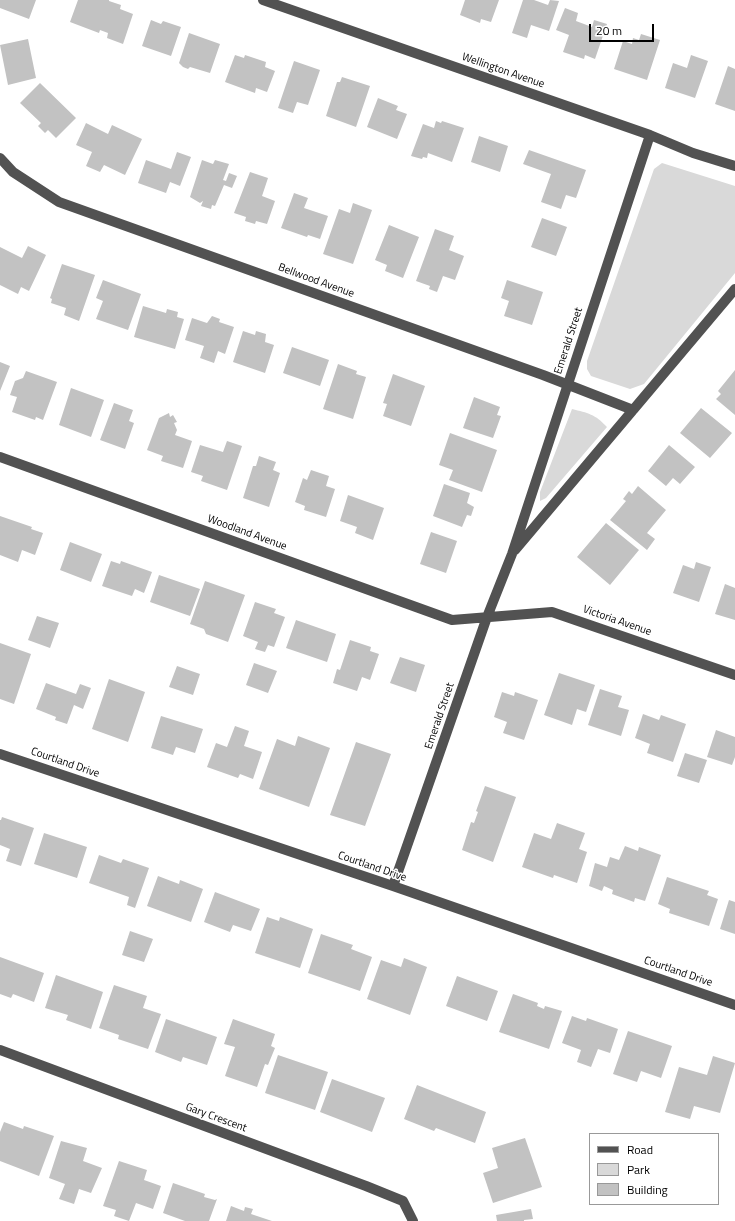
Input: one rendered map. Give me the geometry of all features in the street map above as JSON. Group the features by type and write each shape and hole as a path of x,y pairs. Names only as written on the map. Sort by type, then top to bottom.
{"street":[{"name":"Wellington Avenue","path":"263,0 650,136 693,153 735,166"},
{"name":"Emerald Street","path":"393,886 487,617 512,554 650,136"},
{"name":"Bellwood Avenue","path":"0,158 13,172 59,202 567,384 633,410"},
{"name":"Emerald Street","path":"512,554 735,289"},
{"name":"Woodland Avenue","path":"0,457 452,620 487,617"},
{"name":"Victoria Avenue","path":"487,617 552,612 735,675"},
{"name":"Courtland Drive","path":"0,754 393,886 735,1005"},
{"name":"Gary Crescent","path":"0,1050 403,1201 413,1221"}],"green space":[{"path":"662,163 735,186 735,273 644,384 630,389 591,376 587,369 587,361 654,169"},
{"path":"572,409 599,419 607,427 546,498 540,501 540,492"}],"building":[{"path":"0,0 36,0 29,19 0,8"},
{"path":"78,0 109,0 121,5 120,9 133,14 123,44 107,38 108,33 100,30 99,33 70,22"},
{"path":"465,0 499,0 491,22 481,19 480,23 460,15"},
{"path":"523,0 534,0 548,5 550,0 559,1 549,31 531,25 527,38 512,33"},
{"path":"565,8 578,13 576,21 592,27 594,20 607,24 595,59 585,55 584,59 563,52 569,35 556,30"},
{"path":"151,20 161,24 163,21 181,27 171,56 142,46"},
{"path":"189,33 220,44 210,73 190,67 188,69 179,63"},
{"path":"641,34 660,40 647,80 614,69 623,41 632,44 633,38 639,40"},
{"path":"28,39 36,78 8,85 0,45"},
{"path":"235,55 244,58 245,55 266,62 265,67 275,71 267,92 256,88 255,93 225,82"},
{"path":"691,55 708,61 695,98 665,88 673,63 687,68"},
{"path":"294,61 320,70 308,105 297,102 293,113 278,108"},
{"path":"728,66 735,69 735,111 715,104"},
{"path":"342,77 370,86 356,127 326,116 337,82 340,82"},
{"path":"40,83 76,118 56,138 48,130 45,133 38,126 41,123 20,103"},
{"path":"378,98 398,106 396,110 407,114 397,139 367,127"},
{"path":"436,121 441,123 442,121 464,128 452,162 428,153 427,158 423,157 422,159 411,156 423,124 434,128"},
{"path":"86,123 108,134 112,125 142,139 125,175 104,165 100,172 86,166 92,152 76,145"},
{"path":"479,136 508,146 500,172 471,162"},
{"path":"529,150 586,170 576,198 566,195 561,209 541,202 551,174 523,164"},
{"path":"177,152 191,157 180,186 170,182 166,193 138,183 146,160 171,169"},
{"path":"202,160 213,164 215,160 229,164 223,180 226,181 229,173 237,176 232,188 224,185 215,206 212,205 211,209 201,206 203,201 200,203 190,197"},
{"path":"250,172 268,178 262,196 275,201 267,224 256,221 255,224 245,221 246,217 234,213"},
{"path":"294,193 308,198 304,208 328,216 320,239 308,235 307,237 281,228"},
{"path":"353,203 372,210 353,264 323,254 339,209 350,213"},
{"path":"542,218 567,227 556,256 531,247"},
{"path":"389,225 419,237 403,278 385,271 387,265 375,260"},
{"path":"435,229 454,236 449,250 464,256 455,280 443,276 437,292 429,289 430,286 416,281"},
{"path":"28,246 46,255 29,291 21,287 18,294 0,285 0,247 22,258"},
{"path":"62,264 95,275 79,321 64,315 66,308 51,303 52,299 50,298"},
{"path":"103,280 141,294 128,330 96,319 103,301 96,298"},
{"path":"507,280 543,292 532,325 504,316 509,301 501,298"},
{"path":"143,306 166,313 167,309 178,312 177,317 184,319 175,349 134,337"},
{"path":"212,316 220,319 219,322 234,327 225,354 218,351 214,363 200,358 204,346 185,340 192,318 207,323"},
{"path":"243,331 255,335 256,331 266,334 265,342 274,345 265,373 233,362"},
{"path":"292,347 329,360 320,386 283,373"},
{"path":"0,362 10,366 0,391"},
{"path":"338,364 357,371 356,374 366,377 353,419 323,409"},
{"path":"735,370 735,415 716,399 721,394 718,391"},
{"path":"26,371 57,382 43,420 36,417 35,420 12,412 17,397 10,395 15,381 23,378"},
{"path":"393,374 425,386 411,426 383,416 387,404 383,403"},
{"path":"71,388 104,400 91,437 59,425"},
{"path":"474,397 500,407 497,415 501,416 493,438 463,428"},
{"path":"114,403 133,410 129,421 134,423 125,449 100,440"},
{"path":"701,408 732,433 710,458 680,433"},
{"path":"169,413 170,417 173,415 177,422 174,423 177,430 175,435 192,441 183,468 161,461 163,456 147,450 159,418"},
{"path":"450,433 497,450 482,492 449,480 453,470 439,465"},
{"path":"227,441 242,446 227,490 201,481 203,476 191,472 200,445 223,452"},
{"path":"669,445 695,467 680,484 673,478 666,486 648,471"},
{"path":"259,456 276,462 273,470 280,473 269,507 243,498 253,466 256,466"},
{"path":"311,470 329,476 326,486 335,489 326,517 304,510 305,506 295,502 303,478 307,480"},
{"path":"444,484 470,493 467,503 474,507 471,516 467,515 462,527 433,516"},
{"path":"638,486 666,510 647,533 655,539 647,550 610,520 626,501 623,499 629,491 632,494"},
{"path":"348,495 384,508 373,540 355,533 357,527 340,521"},
{"path":"0,516 32,527 31,529 43,533 35,555 22,550 18,562 0,555"},
{"path":"606,523 639,550 610,585 577,557"},
{"path":"431,532 457,541 446,573 420,564"},
{"path":"70,542 102,554 91,582 60,570"},
{"path":"111,561 120,564 121,561 152,572 144,593 135,589 132,596 102,586"},
{"path":"696,562 711,567 699,602 673,593 683,565 694,569"},
{"path":"159,575 200,589 190,616 150,602"},
{"path":"205,581 245,595 228,642 206,634 204,629 190,624"},
{"path":"725,584 735,588 735,620 715,614"},
{"path":"255,602 276,609 274,613 285,617 274,647 268,645 265,652 255,649 258,642 243,636"},
{"path":"37,616 59,623 50,648 28,640"},
{"path":"296,620 336,634 327,662 286,648"},
{"path":"350,640 371,647 370,651 379,654 370,680 362,677 357,691 333,683 337,669 340,670"},
{"path":"0,643 31,654 14,704 0,699"},
{"path":"400,657 425,665 416,692 390,683"},
{"path":"254,663 277,671 268,693 246,685"},
{"path":"177,666 200,674 193,695 169,687"},
{"path":"559,673 595,685 586,712 577,709 572,725 544,715"},
{"path":"109,679 145,692 128,742 92,729"},
{"path":"46,683 76,694 80,684 91,688 83,709 74,705 67,724 55,720 56,717 36,709"},
{"path":"600,689 622,696 618,707 629,710 621,736 588,725"},
{"path":"502,692 514,696 515,692 538,700 524,740 503,733 507,722 494,717"},
{"path":"643,714 659,720 661,715 686,724 673,762 647,753 650,744 635,738"},
{"path":"161,716 203,729 195,753 176,747 173,755 151,748"},
{"path":"235,726 249,731 244,746 262,752 253,779 240,774 238,778 207,767 216,743 227,747"},
{"path":"716,730 735,737 735,757 732,765 707,757"},
{"path":"298,736 330,748 309,807 259,789 277,739 295,746"},
{"path":"356,742 391,754 365,826 330,815"},
{"path":"685,753 707,760 699,783 677,776"},
{"path":"485,786 516,797 493,862 462,850 471,822 474,823 478,812 476,811"},
{"path":"2,817 34,828 21,866 6,861 10,849 0,845 0,820"},
{"path":"557,823 585,833 579,849 587,852 577,883 554,875 553,878 522,867 534,833 551,839"},
{"path":"44,833 87,847 77,878 34,864"},
{"path":"625,846 638,851 639,847 661,855 645,901 635,898 634,902 612,894 613,890 604,886 602,891 589,886 595,863 607,867 610,857 619,860"},
{"path":"99,855 121,863 123,859 149,868 135,908 127,905 129,897 89,883"},
{"path":"158,876 179,884 180,880 203,889 191,922 147,906"},
{"path":"667,877 709,891 707,895 718,899 709,926 669,913 670,909 658,904"},
{"path":"215,892 260,909 251,931 233,925 230,932 204,922"},
{"path":"729,900 735,902 735,934 720,929"},
{"path":"267,917 279,921 280,917 313,929 300,968 255,953"},
{"path":"130,931 153,939 144,962 122,955"},
{"path":"321,934 353,945 351,949 372,957 360,991 308,973"},
{"path":"0,957 44,973 34,1002 13,994 11,998 0,994"},
{"path":"404,958 427,967 410,1015 367,999 381,960 401,967"},
{"path":"56,975 103,992 91,1029 66,1020 68,1015 45,1008"},
{"path":"457,976 498,991 487,1021 446,1006"},
{"path":"114,985 147,996 143,1008 161,1014 148,1049 118,1039 119,1035 99,1028"},
{"path":"513,994 538,1003 537,1006 544,1009 545,1006 562,1011 549,1049 499,1032"},
{"path":"572,1016 586,1021 587,1018 618,1029 610,1053 598,1049 591,1067 577,1062 581,1050 562,1043"},
{"path":"166,1019 217,1037 207,1065 183,1057 181,1062 155,1052"},
{"path":"233,1019 275,1034 271,1046 275,1048 268,1065 265,1064 257,1087 225,1076 235,1047 224,1044"},
{"path":"628,1031 672,1046 661,1078 641,1071 637,1082 613,1074"},
{"path":"278,1055 328,1072 315,1110 265,1093"},
{"path":"713,1056 735,1063 720,1113 694,1106 690,1119 665,1112 679,1067 707,1075"},
{"path":"332,1079 385,1098 372,1132 320,1112"},
{"path":"417,1085 486,1112 475,1143 436,1128 434,1131 404,1119"},
{"path":"4,1122 23,1129 24,1126 54,1136 39,1176 0,1161 0,1132"},
{"path":"525,1138 542,1187 493,1203 483,1173 498,1168 492,1148"},
{"path":"61,1141 87,1148 83,1161 102,1168 91,1193 79,1189 74,1204 59,1199 65,1184 49,1178"},
{"path":"119,1161 147,1170 144,1180 161,1186 153,1209 136,1203 129,1221 114,1216 116,1210 103,1206"},
{"path":"173,1183 205,1194 204,1197 215,1200 217,1199 209,1221 185,1221 163,1213"},
{"path":"231,1206 244,1211 245,1207 253,1209 251,1214 272,1221 226,1221"},
{"path":"531,1209 533,1219 524,1221 497,1221 496,1215"}]}
